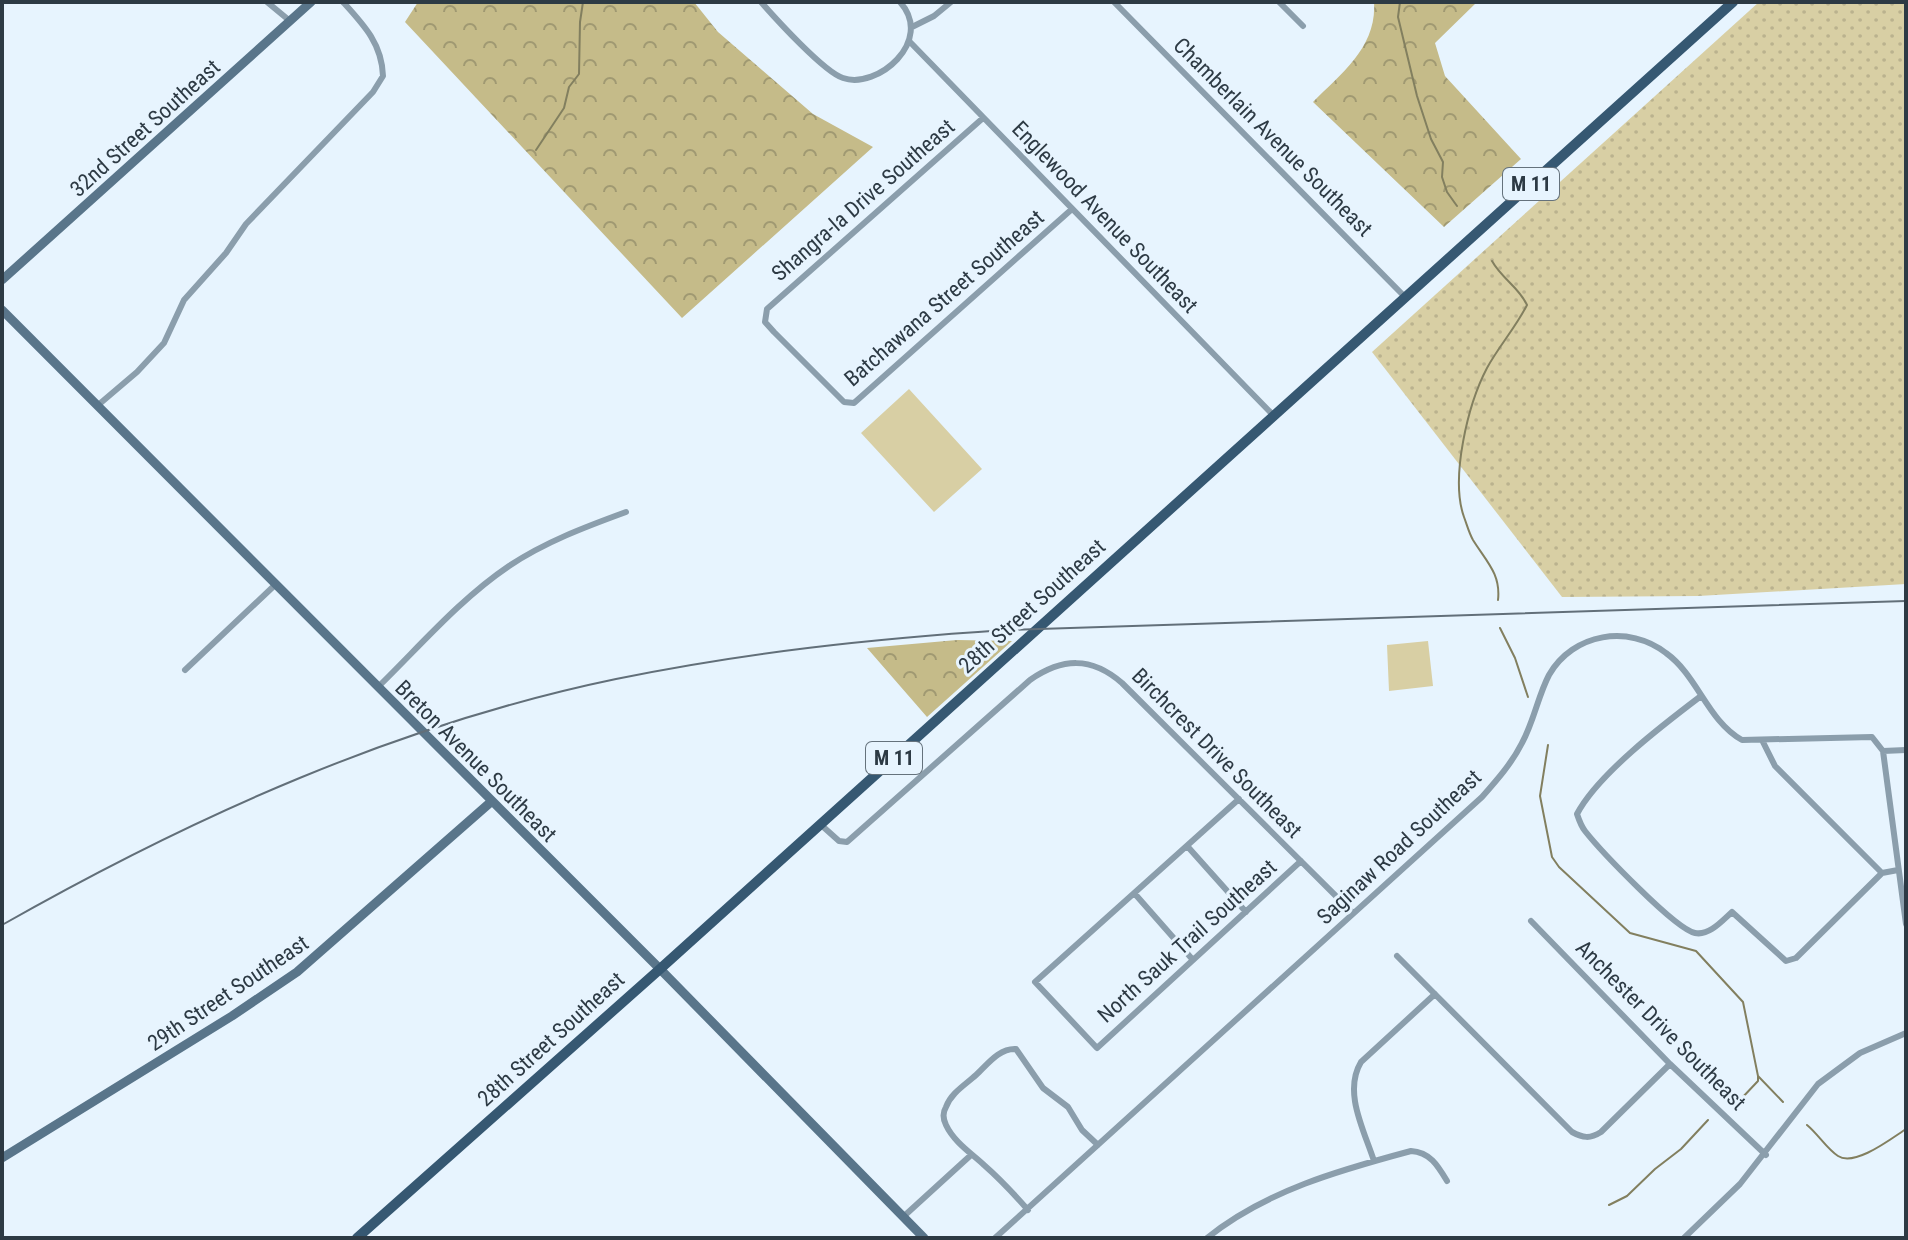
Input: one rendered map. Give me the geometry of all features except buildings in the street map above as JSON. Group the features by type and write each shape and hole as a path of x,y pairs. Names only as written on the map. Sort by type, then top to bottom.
{"main road":[{"name":"32nd Street Southeast","path":"2,280 311,2"},
{"name":"28th Street Southeast","path":"357,1238 1733,2"},
{"name":"Breton Avenue Southeast","path":"2,310 924,1238"},
{"name":"29th Street Southeast","path":"2,1158 232,1016 297,972 492,801"}],"street":[{"path":"267,2 290,21"},
{"path":"97,406 137,372 164,343 184,300 226,253 246,224 373,92 383,76 379,48 367,28 343,2"},
{"path":"761,2 818,60 842,78 856,80 884,70 910,42 912,27 906,8 900,2"},
{"path":"912,27 934,16 951,2"},
{"name":"Chamberlain Avenue Southeast","path":"1114,2 1405,297"},
{"path":"1279,2 1303,26"},
{"name":"Englewood Avenue Southeast","path":"910,42 1274,416"},
{"name":"Shangra-la Drive Southeast","path":"838,396 765,322 767,309 983,118"},
{"name":"Batchawana Street Southeast","path":"838,396 849,403 861,398 1072,209"},
{"path":"378,687 470,596 509,566 549,543 626,512"},
{"path":"185,670 276,584"},
{"name":"Saginaw Road Southeast","path":"995,1238 1482,797 1514,759 1533,722 1547,678 1574,649 1604,636 1626,636 1647,642 1674,659 1727,730 1742,740 1865,736 1872,737 1883,751"},
{"name":"Birchcrest Drive Southeast","path":"820,824 839,841 847,842 1030,680 1047,668 1068,662 1089,665 1112,674 1353,913"},
{"path":"1701,696 1656,730 1586,797 1577,814 1582,829 1682,927 1694,933 1705,933 1732,912 1786,961 1796,958 1882,873 1898,870"},
{"path":"1762,740 1775,766 1882,873"},
{"path":"1906,750 1883,751 1906,924"},
{"path":"1193,960 1135,894 1239,799"},
{"path":"1188,847 1246,912"},
{"name":"North Sauk Trail Southeast","path":"1135,894 1035,982 1097,1048 1301,861"},
{"name":"Anchester Drive Southeast","path":"1531,921 1670,1064 1766,1155"},
{"path":"1397,956 1580,1137 1594,1137 1601,1132 1670,1064"},
{"path":"1374,1161 1352,1090 1353,1075 1361,1062 1435,994"},
{"path":"1684,1238 1724,1202 1766,1155 1802,1103 1836,1069 1879,1042 1906,1033"},
{"path":"1028,1210 946,1126 943,1117 951,1097 1003,1052 1016,1049 1043,1088 1068,1107 1082,1130 1098,1145"},
{"path":"1207,1238 1274,1197 1320,1177 1411,1151 1421,1151 1437,1165 1447,1181"},
{"path":"903,1217 971,1155"}],"shaded area":[{"path":"1759,2 1906,2 1906,584 1698,596 1562,597 1372,352"},
{"path":"909,389 982,469 934,512 861,433"},
{"path":"1428,641 1433,686 1389,691 1387,645"}],"green space":[{"path":"418,2 694,2 718,32 813,114 873,147 682,318 405,22"},
{"path":"1374,2 1477,2 1435,43 1445,76 1521,159 1444,227 1313,102 1364,46 1370,33"},
{"path":"957,640 1012,641 927,717 867,648"}],"waterway":[{"path":"536,150 564,108 569,87 579,74 583,2"},
{"path":"1400,2 1398,17 1417,96 1431,139 1443,162 1442,177 1447,192 1457,206"},
{"path":"1492,261 1527,305 1492,360 1473,401 1463,441 1459,482 1464,517 1473,540 1495,575 1498,600"},
{"path":"1500,628 1515,658 1528,697"},
{"path":"1548,745 1540,796 1552,857 1630,933 1696,951 1743,1002 1758,1076 1783,1102"},
{"path":"1740,1100 1758,1081 1758,1076"},
{"path":"1609,1205 1627,1196 1681,1149 1708,1120"},
{"path":"1807,1125 1834,1153 1845,1158 1863,1155 1906,1129"}],"railway":[{"path":"2,925 223,811 377,748 535,698 714,661 858,642 1005,630 1906,601"}]}
